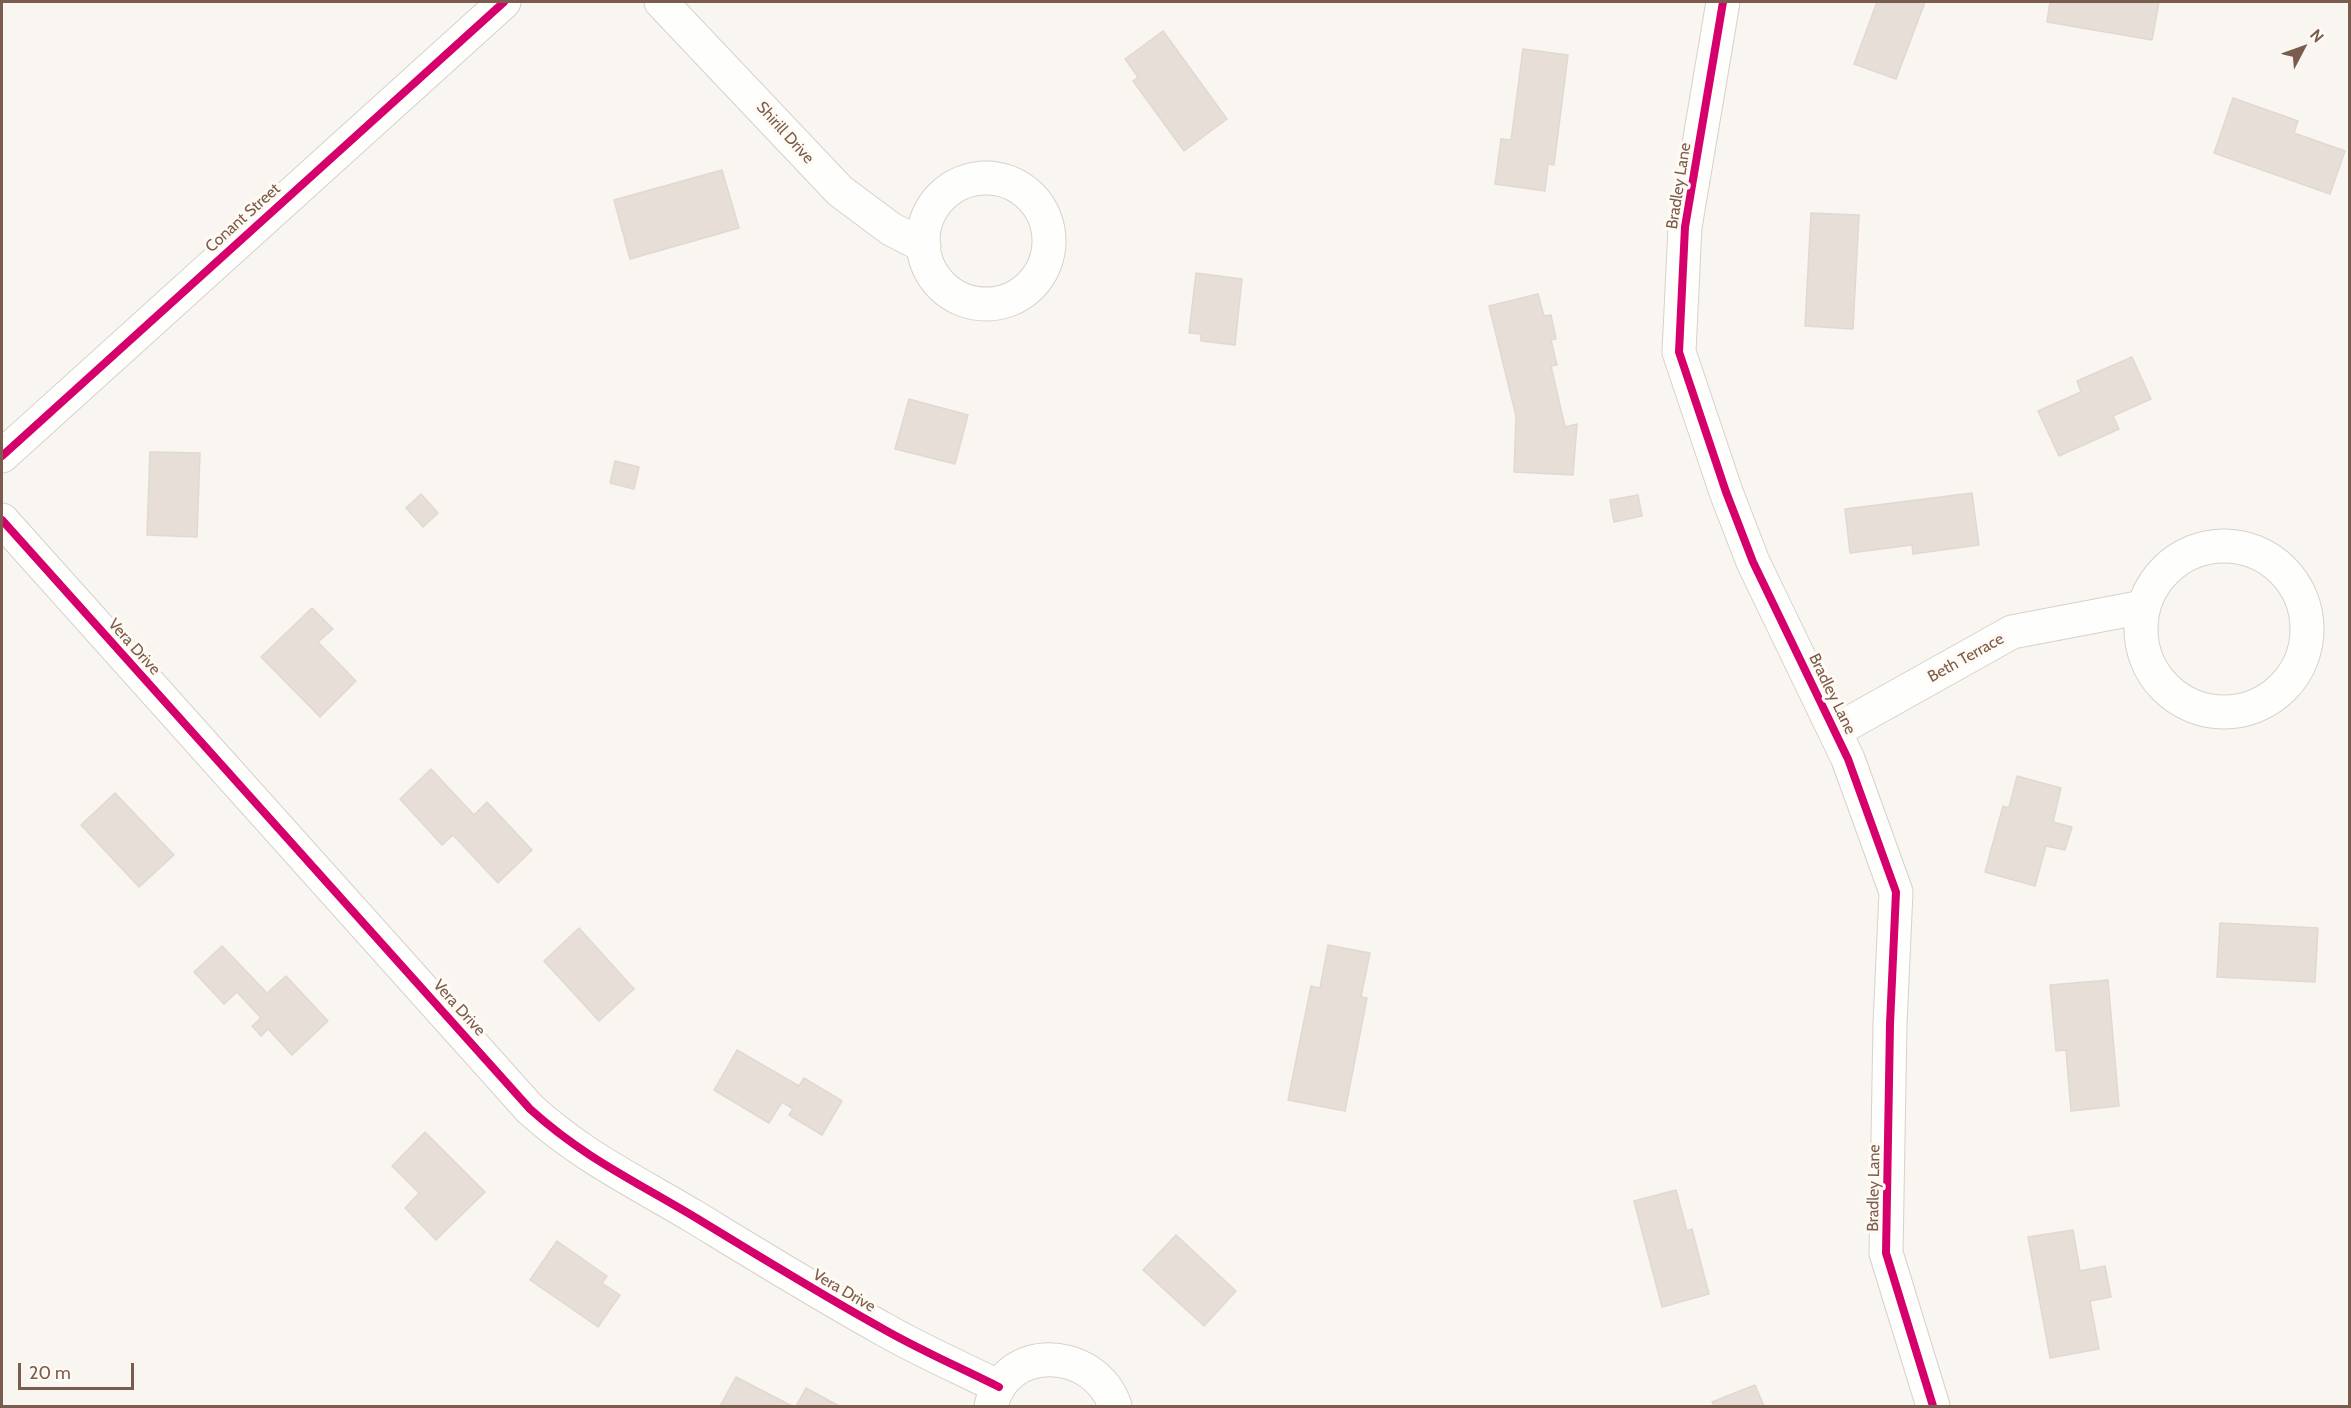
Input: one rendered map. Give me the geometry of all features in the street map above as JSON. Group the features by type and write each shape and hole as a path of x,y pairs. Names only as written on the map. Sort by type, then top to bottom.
{"street":[{"name":"Conant Street","path":"2,456 504,2"},
{"name":"Shirill Drive","path":"661,2 840,190 891,229 924,246"},
{"name":"Bradley Lane","path":"1723,2 1685,227 1679,352 1753,562 1848,759 1896,892 1890,1024 1886,1253 1933,1407"},
{"name":"Vera Drive","path":"2,520 517,1094 559,1135 598,1163 684,1211 822,1295 917,1347 995,1397 1011,1374 1025,1365 1042,1360 1058,1360 1075,1363 1090,1371 1103,1383 1115,1407"},
{"path":"2224,546 2250,550 2274,563 2293,583 2304,608 2307,635 2300,662 2285,686 2271,697 2263,703 2237,712 2210,711 2183,702 2162,685 2147,661 2140,634 2143,607 2154,582 2173,563 2197,550 2224,546"},
{"name":"Beth Terrace","path":"1835,731 2012,632 2143,607"}],"building":[{"path":"1877,2 1925,2 1896,79 1854,64"},
{"path":"2050,2 2159,2 2152,40 2047,22"},
{"path":"1163,31 1227,119 1184,151 1133,81 1138,77 1125,59"},
{"path":"1523,49 1568,55 1554,165 1548,164 1545,191 1495,184 1501,139 1511,140"},
{"path":"2233,98 2298,121 2294,133 2345,151 2330,194 2214,153"},
{"path":"722,170 739,228 630,259 614,200"},
{"path":"1811,213 1859,215 1853,329 1805,326"},
{"path":"1196,273 1242,279 1235,345 1201,341 1201,334 1189,333"},
{"path":"1538,294 1544,316 1551,315 1556,339 1551,340 1557,365 1551,366 1565,427 1577,424 1573,475 1514,472 1516,416 1489,306"},
{"path":"2132,357 2151,399 2113,416 2119,429 2059,456 2038,411 2081,392 2077,381"},
{"path":"909,399 968,415 955,464 895,449"},
{"path":"150,452 200,453 197,537 147,535"},
{"path":"615,461 639,467 634,489 610,483"},
{"path":"1972,493 1979,545 1913,554 1912,545 1850,553 1845,509"},
{"path":"421,494 438,513 423,527 406,508"},
{"path":"1638,495 1642,516 1614,522 1610,500"},
{"path":"312,608 333,629 318,642 356,681 320,717 261,657"},
{"path":"431,769 474,815 487,802 532,850 498,883 453,835 442,845 400,799"},
{"path":"2017,776 2061,788 2053,822 2072,827 2065,850 2046,846 2035,886 1985,872 2003,806 2009,808"},
{"path":"115,793 174,855 139,887 81,825"},
{"path":"2220,923 2318,928 2315,982 2217,977"},
{"path":"579,928 634,989 599,1021 544,961"},
{"path":"1328,945 1370,953 1361,997 1367,998 1345,1111 1288,1100 1311,986 1320,988"},
{"path":"222,946 267,993 286,976 328,1021 292,1055 268,1029 261,1036 252,1026 261,1018 237,992 224,1004 194,972"},
{"path":"2108,980 2119,1106 2071,1111 2066,1050 2056,1051 2050,985"},
{"path":"737,1050 799,1086 804,1078 842,1101 822,1135 789,1115 793,1109 782,1102 769,1123 714,1090"},
{"path":"425,1132 485,1192 436,1240 405,1208 419,1193 392,1166"},
{"path":"1676,1190 1687,1231 1692,1229 1709,1294 1662,1307 1634,1201"},
{"path":"2073,1230 2080,1271 2105,1266 2111,1297 2090,1301 2099,1349 2050,1358 2028,1237"},
{"path":"1176,1235 1236,1291 1204,1326 1143,1270"},
{"path":"557,1241 607,1276 602,1283 620,1295 598,1327 530,1280"},
{"path":"736,1377 792,1406 720,1406"},
{"path":"1755,1385 1764,1406 1714,1406 1712,1402"},
{"path":"806,1388 839,1406 796,1406"}],"cycle path":[{"path":"2,456 504,2"},
{"path":"1723,2 1685,227 1679,352 1726,492 1753,562 1848,759 1896,892 1890,1024 1886,1253 1933,1406"},
{"path":"2,520 530,1109 569,1141 629,1179 899,1338 999,1387"}]}
